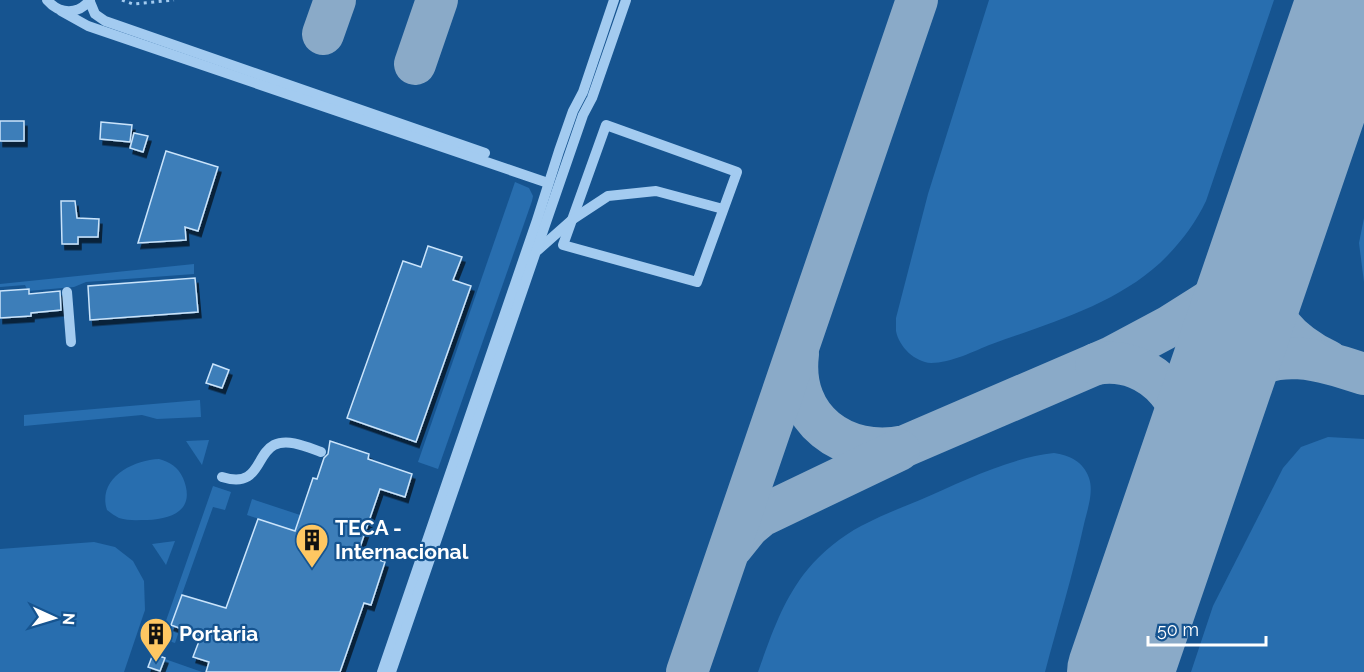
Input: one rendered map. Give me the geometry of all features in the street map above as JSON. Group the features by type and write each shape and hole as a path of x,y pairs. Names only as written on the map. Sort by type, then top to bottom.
{"lane":[{"path":"48,0 61,11 88,26 549,180"},
{"path":"382,672 534,231 549,180 573,111 583,92 614,0"},
{"path":"391,672 583,115 592,98 626,0"},
{"path":"61,11 76,11 90,1 95,14 105,21 549,180"},
{"path":"606,125 737,172 698,282 564,245 573,219 606,125"},
{"path":"536,252 573,219 608,196 656,191 723,209"},
{"path":"67,292 70,342"},
{"path":"222,477 228,479 247,477 253,473 272,446 282,443 297,444 321,452"}],"path":[{"path":"122,0 133,3 174,0"}],"shaded area":[{"path":"989,0 1274,0 1206,201 1192,226 1167,256 1142,278 1102,302 962,356 946,361 925,362 914,357 900,343 896,331 896,318 928,194"},
{"path":"515,182 529,188 533,196 532,201 438,469 418,462"},
{"path":"1364,218 1364,282 1359,243"},
{"path":"194,264 194,274 86,282 74,287 28,291 25,285 0,287 0,284"},
{"path":"200,400 201,417 157,419 142,415 24,426 24,415"},
{"path":"1328,437 1364,439 1364,672 1191,672 1213,606 1283,468 1301,447"},
{"path":"209,440 202,465 186,441"},
{"path":"1054,453 1080,464 1087,472 1091,489 1075,561 1045,672 758,672 778,618 791,593 813,563 839,540 875,519 986,472 1020,460"},
{"path":"159,459 173,466 183,478 187,498 180,510 157,519 126,520 107,510 105,499 107,489 119,473 138,463"},
{"path":"213,486 231,492 225,510 213,507 171,625 180,628 175,643 160,638"},
{"path":"252,499 300,515 295,531 247,515"},
{"path":"175,541 166,565 152,544"},
{"path":"94,542 115,547 133,561 144,581 145,610 124,672 0,672 0,549"},
{"path":"165,659 202,672 152,672 153,669 160,671"}],"building":[{"path":"0,121 24,121 24,141 0,141"},
{"path":"101,122 132,125 130,142 100,139"},
{"path":"134,133 148,136 143,152 130,148"},
{"path":"166,151 218,167 198,231 185,227 186,240 138,243"},
{"path":"61,201 75,201 77,218 99,219 98,237 78,237 78,244 62,244"},
{"path":"428,246 462,257 453,280 471,286 416,442 347,418 403,261 421,267"},
{"path":"195,278 198,312 90,320 88,286"},
{"path":"29,289 29,294 60,291 61,310 31,313 31,316 0,318 0,291"},
{"path":"213,364 229,370 222,388 206,383"},
{"name":"TECA - Internacional","path":"330,441 369,454 368,459 412,474 405,497 380,489 358,553 385,562 371,605 364,603 340,672 206,672 209,662 193,657 201,636 171,625 182,595 226,608 258,519 295,531 313,478 317,479 324,458 328,454"},
{"name":"Portaria","path":"153,654 165,658 160,671 148,667"}],"taxiway":[{"path":"323,34 335,0"},
{"path":"415,64 437,0"},
{"path":"687,672 917,0"},
{"path":"1267,242 1262,269 1262,285 1272,313 1280,325 1302,346 1328,361"},
{"path":"798,354 798,377 803,398 812,415 826,429 842,440 861,446 883,448 905,446 1112,357 1170,326 1227,290 1244,273 1267,242"},
{"path":"1186,481 1215,403 1230,384 1252,368 1267,361 1299,358 1315,360 1364,374"},
{"path":"1096,364 1117,363 1137,368 1153,377 1168,390 1179,407 1186,425 1190,445 1189,465"},
{"path":"732,547 749,526 761,516 899,450"}],"runway":[{"path":"1120,672 1350,0"}],"place":[{"name":"TECA - Internacional","path":"312,569"},
{"name":"Portaria","path":"156,663"}]}
